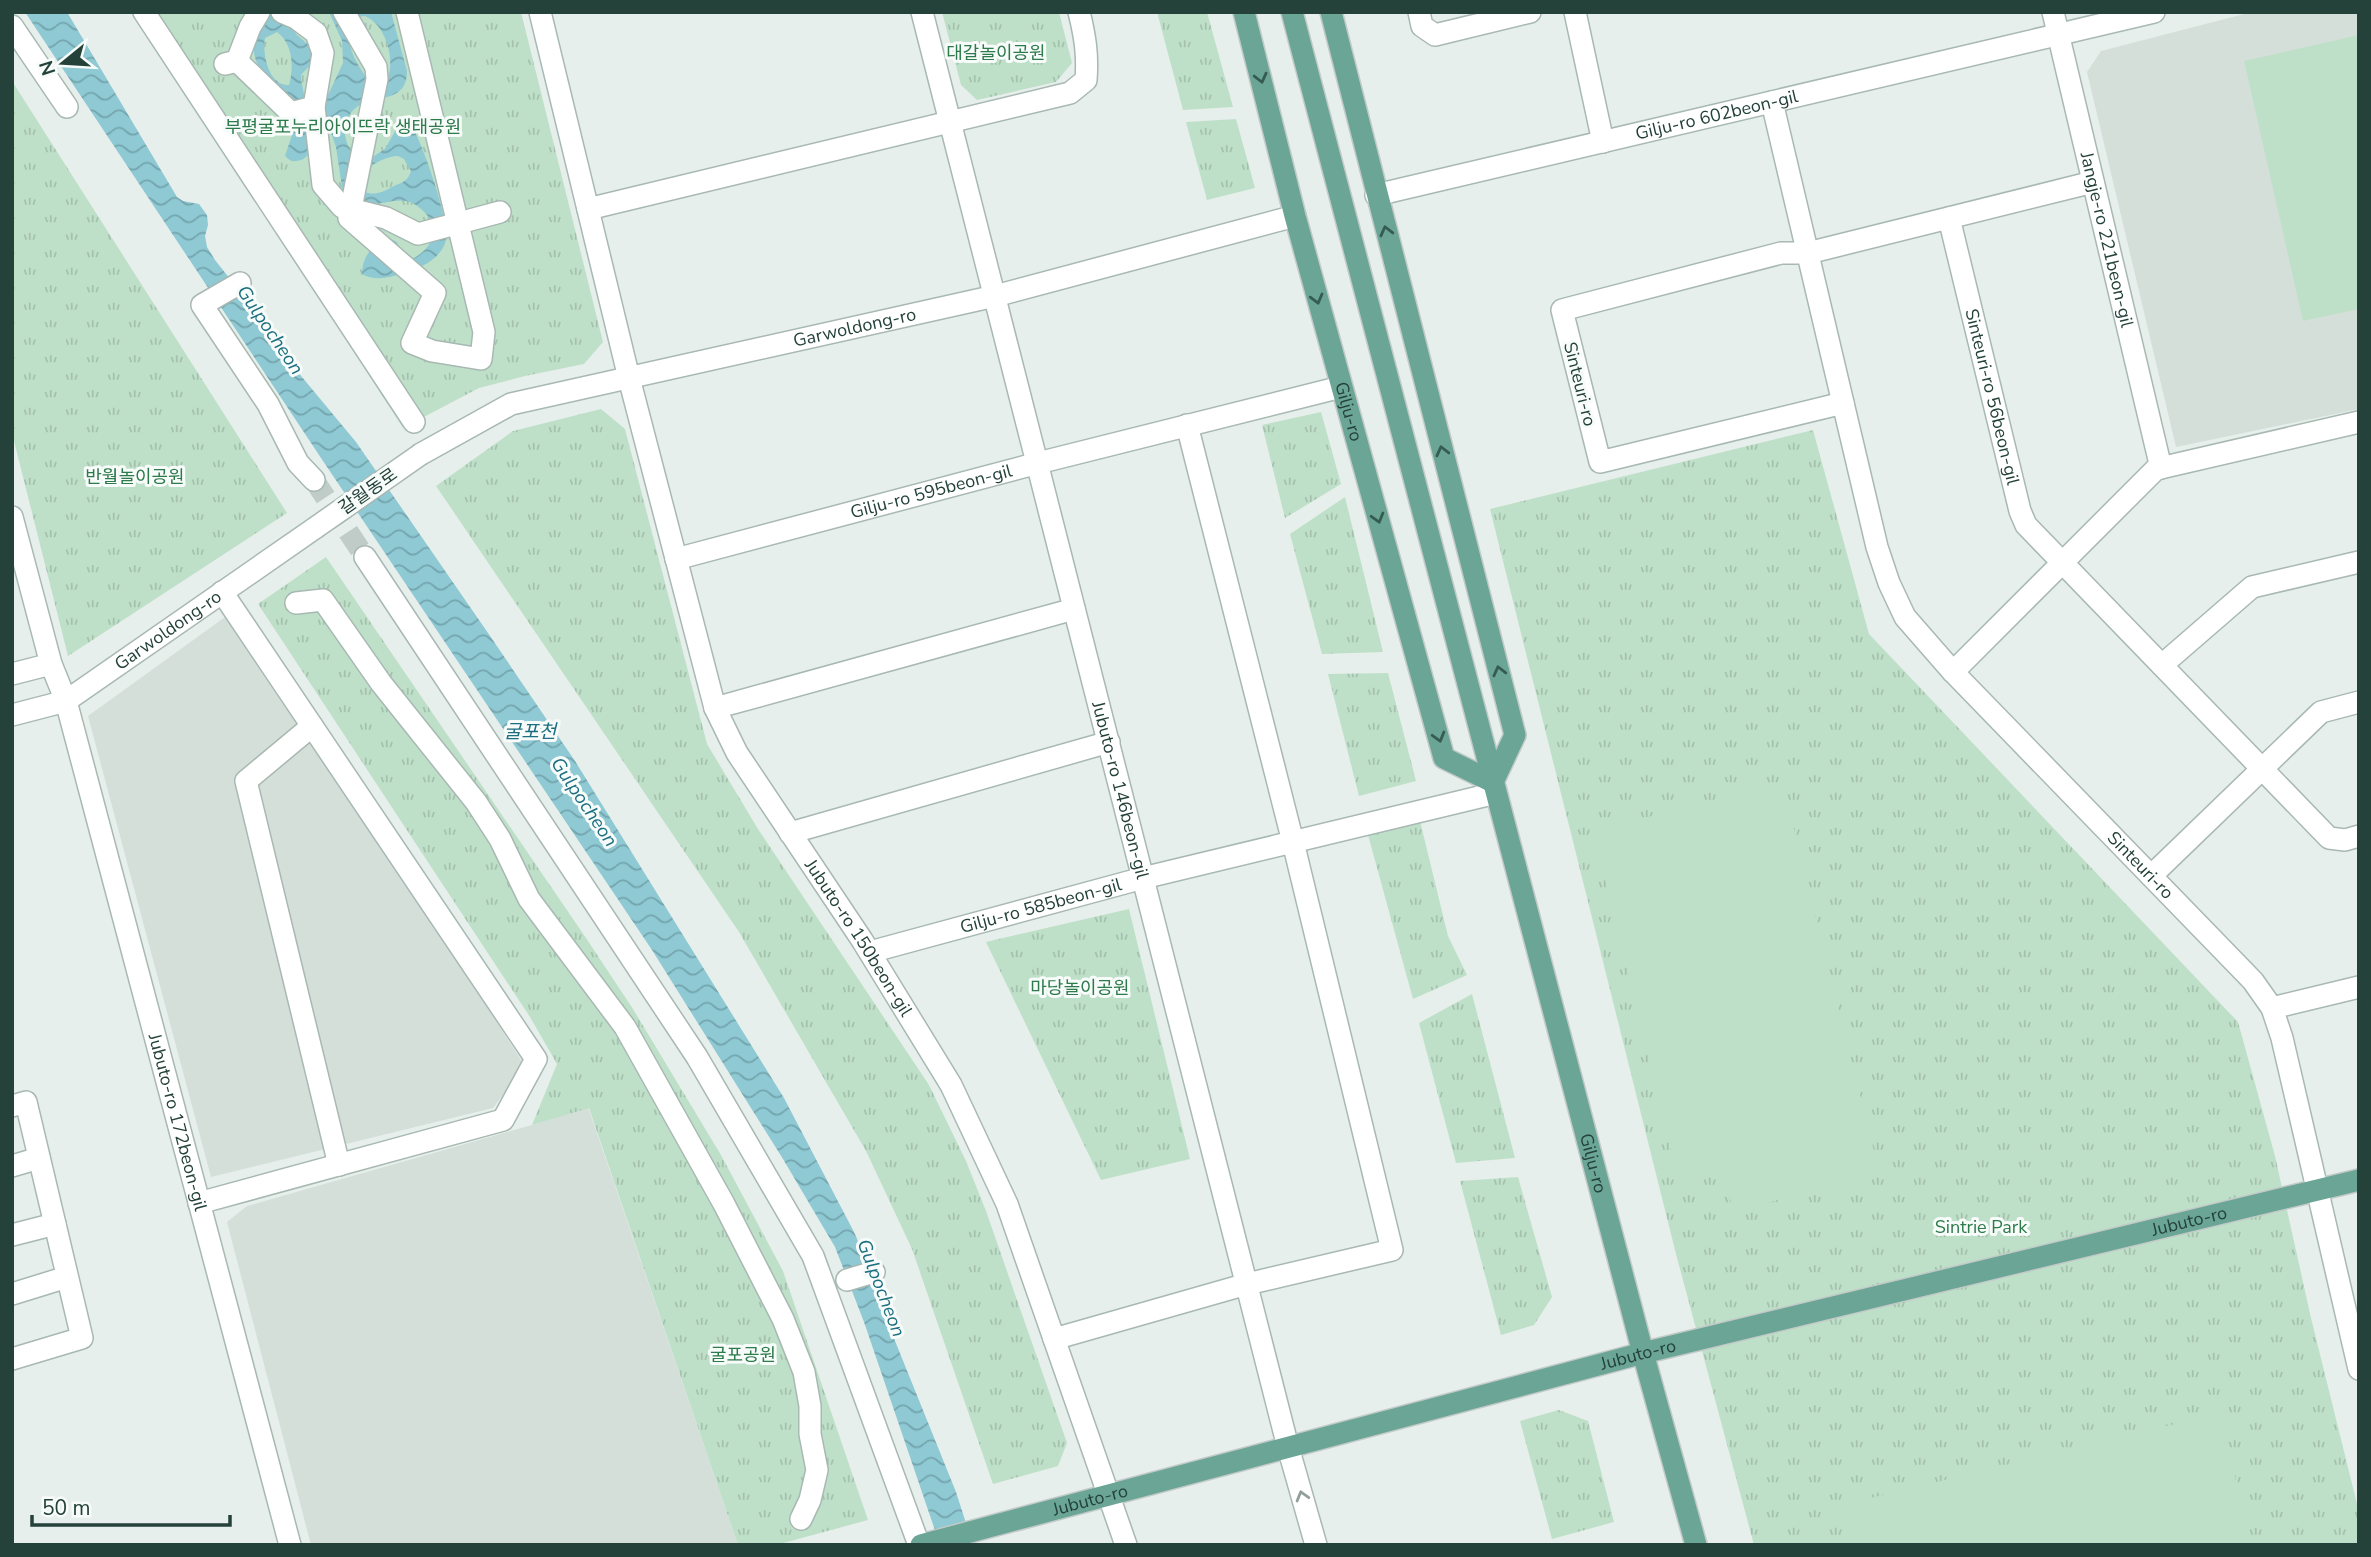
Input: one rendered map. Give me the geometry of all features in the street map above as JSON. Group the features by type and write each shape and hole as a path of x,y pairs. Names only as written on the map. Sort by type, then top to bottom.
{"main road":[{"name":"Gilju-ro","path":"1244,12 1295,216 1444,758 1495,787"},
{"name":"Gilju-ro","path":"1292,12 1643,1353 1696,1545"},
{"path":"1331,12 1515,735 1495,787"},
{"name":"Jubuto-ro","path":"920,1545 1643,1353 2359,1180"}],"street":[{"path":"145,12 414,422"},
{"path":"259,12 230,63 305,109"},
{"path":"349,20 376,67 377,79 349,218 435,293 412,343 432,351 481,359 484,332 455,224 407,12"},
{"name":"Jubuto-ro 150beon-gil","path":"540,12 629,378 715,708 737,753 870,952 957,1097 1007,1204 1126,1545"},
{"name":"Jubuto-ro 146beon-gil","path":"922,12 1315,1545"},
{"path":"588,209 1070,93 1086,80 1086,40 1079,12"},
{"path":"1419,12 1422,26 1435,35 1530,12"},
{"path":"1575,12 1603,142"},
{"name":"Jangje-ro 221beon-gil","path":"2053,12 2161,468"},
{"name":"Gilju-ro 602beon-gil","path":"1376,195 2154,12"},
{"path":"289,15 316,33 323,52 305,109 323,185 342,207 354,193"},
{"path":"12,26 67,107"},
{"name":"Sinteuri-ro","path":"1772,102 1877,547 1889,583 1905,617 1954,672 2253,981 2272,1007 2282,1038 2357,1357"},
{"name":"Sinteuri-ro","path":"1843,403 1600,462 1562,310 1782,253 1808,253 2093,182"},
{"path":"354,193 386,218 418,234 500,212"},
{"name":"Garwoldong-ro","path":"421,454 511,404 995,296 1295,216"},
{"name":"Sinteuri-ro 56beon-gil","path":"1949,218 2020,511 2026,525 2329,838 2345,840 2359,836"},
{"path":"240,283 202,306 268,404 298,463 314,480"},
{"name":"Gilju-ro 595beon-gil","path":"676,559 1038,463 1341,387"},
{"path":"1954,672 2156,469 2359,422"},
{"path":"1054,1339 1247,1284 1392,1250 1293,842 1187,425"},
{"name":"갈월동로","path":"315,528 421,454"},
{"name":"Jubuto-ro 172beon-gil","path":"12,517 15,544 51,664 66,701 290,1545"},
{"name":"Garwoldong-ro","path":"12,715 66,701 315,528"},
{"path":"365,557 689,1046 814,1256 920,1545"},
{"path":"2162,665 2252,587 2359,562"},
{"path":"199,1203 503,1120 536,1059 222,592"},
{"path":"296,603 323,600 381,683 476,802 500,839 529,900 625,1027 648,1086 724,1204 783,1318 804,1372 810,1406 810,1434 817,1470 810,1500 801,1519"},
{"path":"715,708 1074,609"},
{"path":"12,674 51,664"},
{"path":"2151,876 2321,712 2359,702"},
{"path":"312,726 246,781 339,1165"},
{"path":"790,833 1109,742"},
{"name":"Gilju-ro 585beon-gil","path":"870,952 1495,787"},
{"path":"2272,1007 2359,987"},
{"path":"12,1106 26,1102 82,1338 12,1359"},
{"path":"12,1166 39,1158"},
{"path":"12,1235 55,1224"},
{"path":"847,1280 874,1272"},
{"path":"12,1294 67,1277"}],"shaded area":[{"path":"2252,12 2359,12 2359,409 2176,447 2087,72 2101,51"},
{"path":"232,612 525,1066 493,1108 211,1177 88,716"},
{"path":"588,1107 738,1545 311,1545 227,1222 247,1206"}],"green space":[{"name":"부평굴포누리아이뜨락 생태공원","path":"134,12 521,12 603,342 584,364 479,388 403,428"},
{"name":"대갈놀이공원","path":"942,12 1059,12 1072,63 1056,82 977,100 961,85"},
{"path":"1157,12 1207,12 1233,107 1183,110"},
{"path":"2359,35 2359,309 2303,321 2244,61"},
{"name":"반월놀이공원","path":"12,81 287,513 68,656 12,433"},
{"path":"1236,119 1255,188 1207,200 1186,122"},
{"path":"601,409 625,429 707,744 758,829 929,1085 966,1161 1067,1443 1058,1466 993,1484 912,1249 866,1151 739,932 436,486 513,431"},
{"path":"1321,412 1341,484 1285,518 1262,425"},
{"name":"Sintrie Park","path":"1813,430 1869,634 2238,1022 2275,1156 2311,1318 2359,1512 2359,1545 1754,1545 1676,1254 1490,509"},
{"path":"1345,497 1383,652 1322,654 1290,534"},
{"name":"굴포공원","path":"326,557 633,1009 721,1155 783,1271 868,1520 776,1545 738,1545 589,1108 532,1125 557,1064 530,1017 258,604"},
{"path":"1388,673 1416,781 1359,796 1328,674"},
{"path":"1783,785 1880,1175 1733,1211 1721,1162 1677,1173 1593,830"},
{"path":"1420,821 1448,936 1467,975 1413,999 1368,835"},
{"name":"마당놀이공원","path":"1129,909 1190,1159 1101,1180 986,942"},
{"path":"1472,994 1515,1158 1456,1163 1419,1023"},
{"path":"1518,1177 1552,1297 1534,1325 1501,1335 1460,1181"},
{"path":"1559,1410 1588,1421 1614,1522 1552,1539 1520,1421"},
{"path":"2220,1413 2251,1545 1848,1545 1838,1506"}],"water":[{"name":"굴포천","path":"25,12 67,12 177,197 199,204 207,215 205,236 207,247 215,260 249,303 287,359 356,442 575,761 784,1098 867,1262 889,1326 956,1492 973,1545 940,1545 864,1322 835,1247 783,1159 652,950"},
{"path":"270,12 290,12 290,22 296,34 315,51 312,63 301,75 311,135 307,155 298,161 285,156 296,117 269,84 255,56 256,38","holes":["277,32 291,56 289,85 276,80 266,61 265,38"]},
{"path":"329,12 391,12 407,71 406,81 396,93 357,107 348,118 346,138 356,156 371,158 385,149 398,126 411,125 428,164 444,217 446,240 440,252 418,268 389,277 372,278 362,274 364,262 372,248 385,236 397,242 401,253 412,259 428,246 433,226 426,214 411,202 363,204 343,194 336,147 324,113 328,95 343,63 342,41","holes":["365,16 379,27 384,35 390,53 387,80 371,82 352,53 350,31 357,17","398,156 404,159 411,171 403,182 377,193 368,193 350,186 377,162"]}],"tunnel":[{"path":"314,480 365,557"}],"water label":[{"name":"Gulpocheon","path":"270,330"},
{"name":"Gulpocheon","path":"584,802"},
{"name":"Gulpocheon","path":"881,1288"}]}
